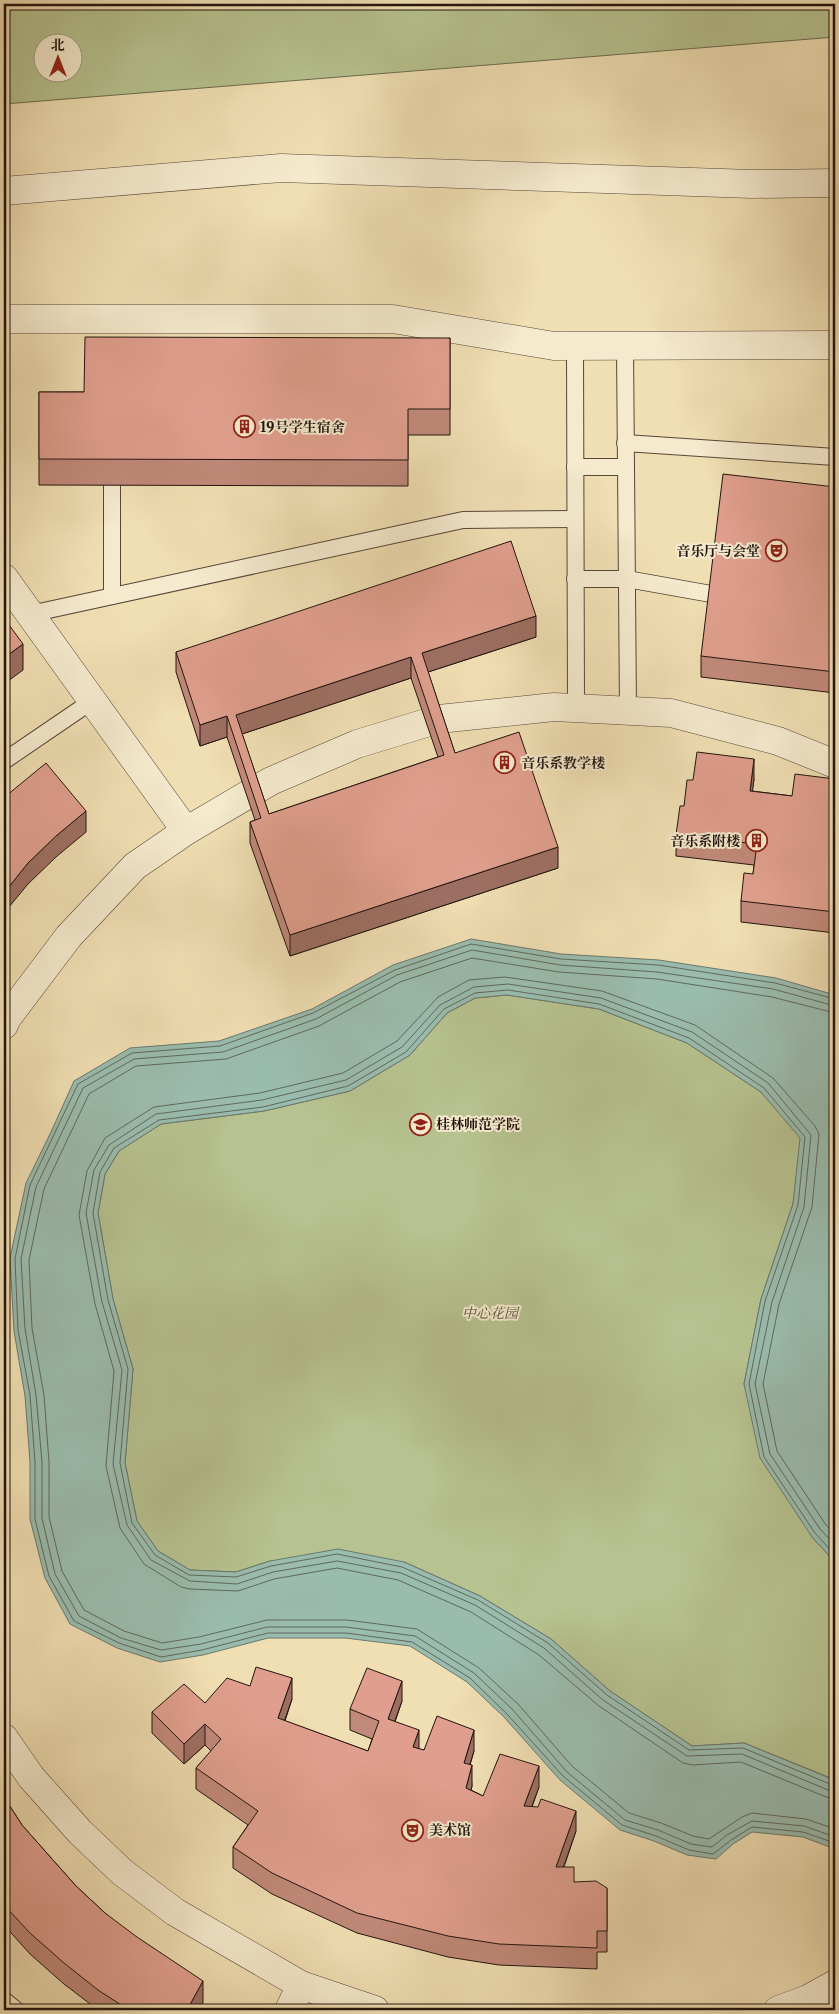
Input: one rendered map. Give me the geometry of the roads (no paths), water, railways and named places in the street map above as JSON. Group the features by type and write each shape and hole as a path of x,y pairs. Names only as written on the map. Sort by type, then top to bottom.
{"street":[{"path":"4,191 281,168 752,184 835,183"},
{"path":"4,319 393,318 554,346 835,345"},
{"path":"4,578 186,831"},
{"path":"4,1026 7,1018 69,936 134,866 186,831 271,781 356,744 439,719 554,707 671,713 778,741 835,764"},
{"path":"4,1738 31,1776 80,1832 122,1872 175,1912 301,1985 375,2010"},
{"path":"778,2010 808,1999 835,1984"},
{"path":"288,2010 301,1985"}],"lane":[{"path":"575,346 576,708"},
{"path":"625,346 628,711"},
{"path":"625,443 835,457"},
{"path":"575,467 626,467"},
{"path":"112,486 112,596"},
{"path":"30,614 463,520 575,519"},
{"path":"575,579 627,579 711,594"},
{"path":"4,761 92,701"},
{"path":"4,2000 16,2010"}],"water":[{"path":"471,939 561,954 659,960 776,978 835,995 835,1562 812,1537 760,1458 744,1384 761,1299 793,1204 800,1138 761,1092 687,1043 599,1009 507,995 475,998 447,1013 410,1055 350,1091 264,1111 161,1124 119,1151 105,1174 98,1213 113,1299 133,1369 125,1463 137,1521 158,1551 190,1570 236,1572 270,1561 338,1549 404,1562 480,1596 551,1639 610,1691 692,1746 744,1743 832,1779 835,1778 835,1849 803,1837 752,1832 733,1844 716,1859 687,1855 654,1841 620,1830 560,1780 504,1717 467,1682 410,1646 345,1638 268,1638 203,1655 160,1662 117,1648 70,1624 45,1578 30,1519 30,1462 25,1396 14,1331 10,1258 26,1183 74,1081 130,1048 219,1041 312,1009 393,965"}],"place":[{"name":"19号学生宿舍","path":"244,427"},
{"name":"音乐厅与会堂","path":"776,551"},
{"name":"音乐系教学楼","path":"505,763"},
{"name":"音乐系附楼","path":"756,841"},
{"name":"桂林师范学院","path":"420,1124"},
{"name":"美术馆","path":"413,1830"}],"park label":[{"name":"中心花园","path":"490,1313"}]}
